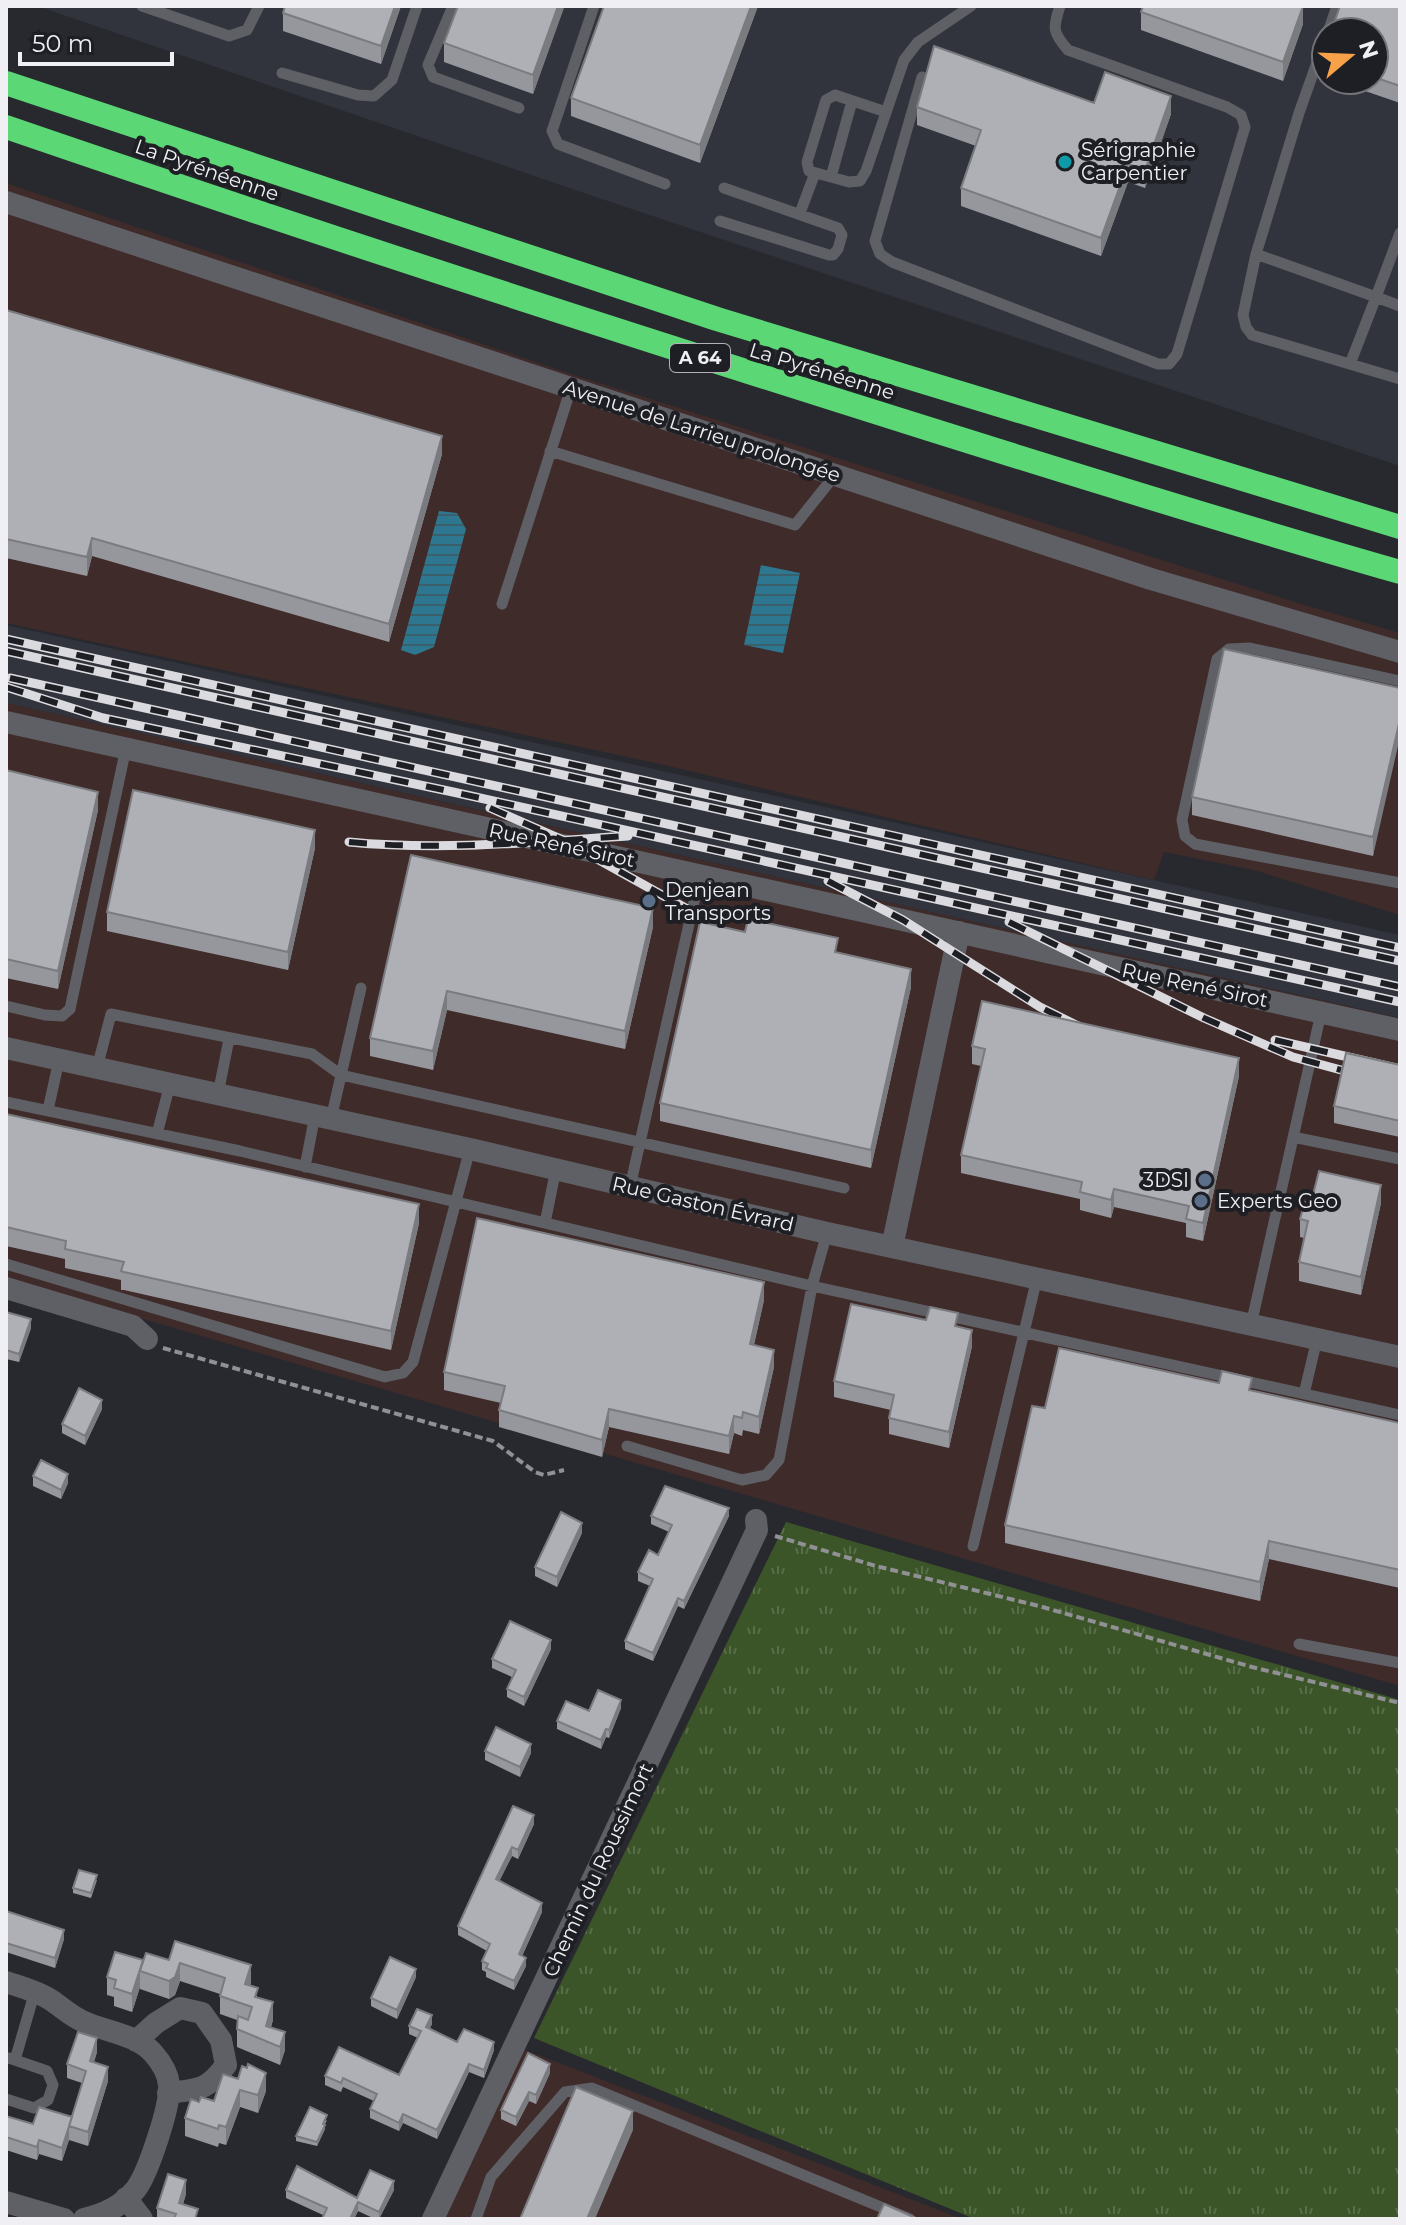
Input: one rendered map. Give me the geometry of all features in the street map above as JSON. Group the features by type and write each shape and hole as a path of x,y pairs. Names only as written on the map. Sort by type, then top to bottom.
{"highway":[{"name":"La Pyrénéenne","path":"6,83 717,319 1400,527"},
{"name":"La Pyrénéenne","path":"6,127 705,359 1065,472 1400,572"}],"street":[{"name":"Avenue de Larrieu prolongée","path":"6,202 1151,579 1400,652"},
{"name":"Rue René Sirot","path":"6,722 1400,1030"},
{"path":"892,1247 959,932"},
{"name":"Rue Gaston Évrard","path":"6,1048 470,1149 827,1233 1400,1357"},
{"path":"6,1288 133,1326 147,1339"},
{"name":"Chemin du Roussimort","path":"433,2219 757,1525"},
{"path":"6,1982 35,1991 86,2023 136,2041 151,2051 165,2069 169,2086 167,2103 145,2175 126,2198 103,2215 84,2219"},
{"path":"136,2041 156,2023 180,2008 202,2013 221,2040 226,2065 214,2082 204,2089 168,2093"},
{"path":"126,2198 142,2219"},
{"path":"6,2202 64,2219"}],"lane":[{"path":"142,6 229,36 247,30 259,6"},
{"path":"282,73 358,95 374,96 392,80 417,6"},
{"path":"453,6 428,65 433,77 519,108"},
{"path":"594,6 552,131 558,144 665,184"},
{"path":"886,112 835,95 826,100 807,162 809,171 849,182 860,181 866,171 904,60 918,42 971,6"},
{"path":"922,77 875,241 880,254 892,262 1158,364 1169,364 1177,354 1245,127 1241,115 1227,107 1068,50 1057,38 1054,27 1060,6"},
{"path":"1310,82 1256,254 1243,315 1252,335 1400,379"},
{"path":"831,177 852,101"},
{"path":"800,213 815,173"},
{"path":"720,221 833,255 842,235 838,228 724,188"},
{"path":"1350,364 1400,233"},
{"path":"1256,254 1400,306"},
{"path":"502,604 571,388"},
{"path":"550,451 795,525 836,475"},
{"path":"1400,681 1250,648 1229,649 1217,659 1182,820 1185,836 1195,844 1400,883"},
{"path":"6,1006 62,1016 70,1009 126,748"},
{"path":"630,1187 700,875"},
{"path":"305,1167 341,1075 361,988"},
{"path":"1251,1325 1321,1013"},
{"path":"97,1068 111,1014 312,1054 341,1075 844,1188"},
{"path":"218,1094 229,1039"},
{"path":"48,1110 59,1060"},
{"path":"157,1134 170,1084"},
{"path":"6,1102 305,1167 812,1286 1400,1415"},
{"path":"1293,1137 1400,1159"},
{"path":"6,1264 385,1377 403,1373 413,1362 470,1149"},
{"path":"545,1223 556,1169"},
{"path":"627,1446 742,1480 766,1475 779,1460 812,1286 827,1233"},
{"path":"973,1546 1037,1278"},
{"path":"1304,1394 1317,1339"},
{"path":"1299,1644 1400,1663"},
{"path":"6,2099 34,2108 48,2100 53,2085 47,2071 10,2060 35,1991"},
{"path":"476,2219 491,2177 565,2092 592,2088 910,2219"}],"path":[{"path":"147,1339 164,1349 493,1441 535,1472 544,1475 564,1470"},
{"path":"757,1525 876,1566 1039,1606 1252,1667 1400,1703"}],"shaded area":[{"path":"37,6 1400,6 1400,466 584,193"},
{"path":"6,183 574,375 1400,633 1400,915 1254,870 1164,852 1154,880 660,764 6,623"},
{"path":"6,625 1400,935 1400,1018 6,703"},
{"path":"6,703 1400,1018 1400,1686 6,1279"},
{"path":"515,2046 962,2219 433,2219"}],"green space":[{"path":"786,1522 1400,1700 1400,2219 975,2219 534,2038"}],"water":[{"path":"439,511 457,513 466,529 434,647 415,655 401,650"},
{"path":"761,565 800,573 783,653 744,645"}],"building":[{"path":"285,6 395,6 381,46 283,13"},
{"path":"458,6 558,6 533,75 444,43"},
{"path":"604,6 751,6 700,145 571,98"},
{"path":"1143,6 1303,6 1283,62 1141,12"},
{"path":"1340,6 1400,6 1400,86 1390,83 1390,16 1337,16"},
{"name":"Sérigraphie Carpentier","path":"934,46 1094,103 1105,72 1171,96 1145,170 1128,164 1101,238 961,188 981,130 917,107"},
{"path":"6,310 442,436 389,624 92,538 87,557 6,539"},
{"path":"1224,649 1400,688 1400,719 1373,837 1192,797"},
{"path":"6,770 98,792 58,971 6,959"},
{"path":"133,790 315,830 288,952 107,912"},
{"path":"411,855 653,908 625,1031 447,991 433,1051 370,1038"},
{"path":"748,919 838,938 835,952 911,969 871,1150 660,1103 700,922 745,932"},
{"path":"982,1001 1239,1058 1203,1223 1186,1219 1189,1206 1114,1189 1111,1200 1080,1192 1082,1182 961,1155 985,1049 972,1046"},
{"path":"1346,1053 1400,1065 1400,1121 1334,1106"},
{"path":"6,1114 419,1204 391,1331 124,1272 121,1271 124,1262 65,1249 66,1241 6,1227"},
{"path":"1319,1171 1381,1185 1361,1277 1299,1262 1308,1221 1300,1219 1305,1202 1311,1203"},
{"path":"477,1218 764,1282 750,1344 774,1350 759,1417 743,1412 742,1418 734,1416 729,1436 609,1409 602,1440 499,1410 505,1386 444,1372"},
{"path":"851,1304 926,1320 930,1307 958,1313 955,1326 972,1330 949,1432 889,1418 894,1395 834,1381"},
{"path":"6,1312 31,1319 19,1354 6,1350"},
{"path":"1059,1348 1219,1383 1222,1371 1252,1378 1249,1390 1400,1423 1400,1570 1269,1541 1260,1582 1005,1525 1032,1406 1045,1408"},
{"path":"79,1388 102,1400 85,1436 62,1424"},
{"path":"41,1460 68,1474 61,1490 33,1476"},
{"path":"665,1486 729,1508 684,1601 678,1598 653,1653 625,1641 653,1579 638,1572 649,1550 658,1555 672,1525 651,1516"},
{"path":"561,1512 582,1523 557,1577 535,1567"},
{"path":"510,1621 551,1640 524,1697 507,1689 516,1670 492,1659"},
{"path":"598,1690 621,1700 609,1730 606,1729 601,1740 557,1721 566,1701 589,1711"},
{"path":"496,1727 531,1744 520,1767 485,1751"},
{"path":"513,1806 534,1815 518,1850 512,1847 496,1879 542,1903 519,1954 526,1958 514,1981 486,1968 488,1964 482,1961 490,1944 458,1926"},
{"path":"79,1870 97,1875 91,1893 73,1888"},
{"path":"6,1911 64,1930 55,1958 6,1943"},
{"path":"175,1941 251,1965 245,1984 258,1988 255,1997 273,2002 266,2026 285,2032 280,2047 237,2029 238,2016 248,2020 252,2007 220,1996 225,1978 180,1963 175,1977 169,1981 140,1971 146,1953 169,1960"},
{"path":"115,1952 143,1960 132,1994 114,1988 116,1980 107,1977"},
{"path":"390,1957 416,1969 397,2010 371,1998"},
{"path":"417,2009 432,2015 426,2027 457,2042 464,2029 494,2042 484,2070 469,2064 437,2130 403,2114 399,2123 370,2109 377,2094 343,2078 341,2083 325,2076 339,2047 399,2075 421,2031 409,2026"},
{"path":"78,2032 97,2038 90,2061 108,2067 88,2132 69,2126 86,2071 67,2064"},
{"path":"528,2053 550,2064 536,2095 529,2092 516,2117 501,2110"},
{"path":"248,2064 266,2073 258,2095 240,2090 226,2127 219,2125 218,2129 185,2118 191,2099 199,2102 201,2097 214,2101 223,2074 238,2079 242,2066 247,2068"},
{"path":"576,2087 633,2111 587,2219 520,2219"},
{"path":"39,2107 72,2117 62,2148 39,2140 37,2147 6,2137 6,2116 33,2124"},
{"path":"310,2107 327,2115 317,2142 296,2136"},
{"path":"297,2166 357,2198 370,2170 394,2181 379,2212 358,2202 350,2219 322,2219 327,2208 286,2190"},
{"path":"168,2174 186,2180 179,2203 198,2209 195,2219 174,2219 176,2214 157,2208"},
{"path":"884,2204 918,2219 877,2219"}],"railway":[{"path":"6,639 1400,948"},
{"path":"6,651 1400,961"},
{"path":"10,678 1400,987"},
{"path":"6,687 103,718 453,792 1400,1002"},
{"path":"490,808 563,840 716,925"},
{"path":"349,842 454,846 628,836"},
{"path":"828,881 903,920 1040,1007 1084,1029"},
{"path":"1009,922 1204,1018 1293,1057 1341,1070"},
{"path":"1275,1040 1400,1069"}],"place":[{"name":"Sérigraphie Carpentier","path":"1065,162"},
{"name":"Denjean Transports","path":"649,901"},
{"name":"3DSI","path":"1205,1180"},
{"name":"Experts Geo","path":"1201,1201"}]}
